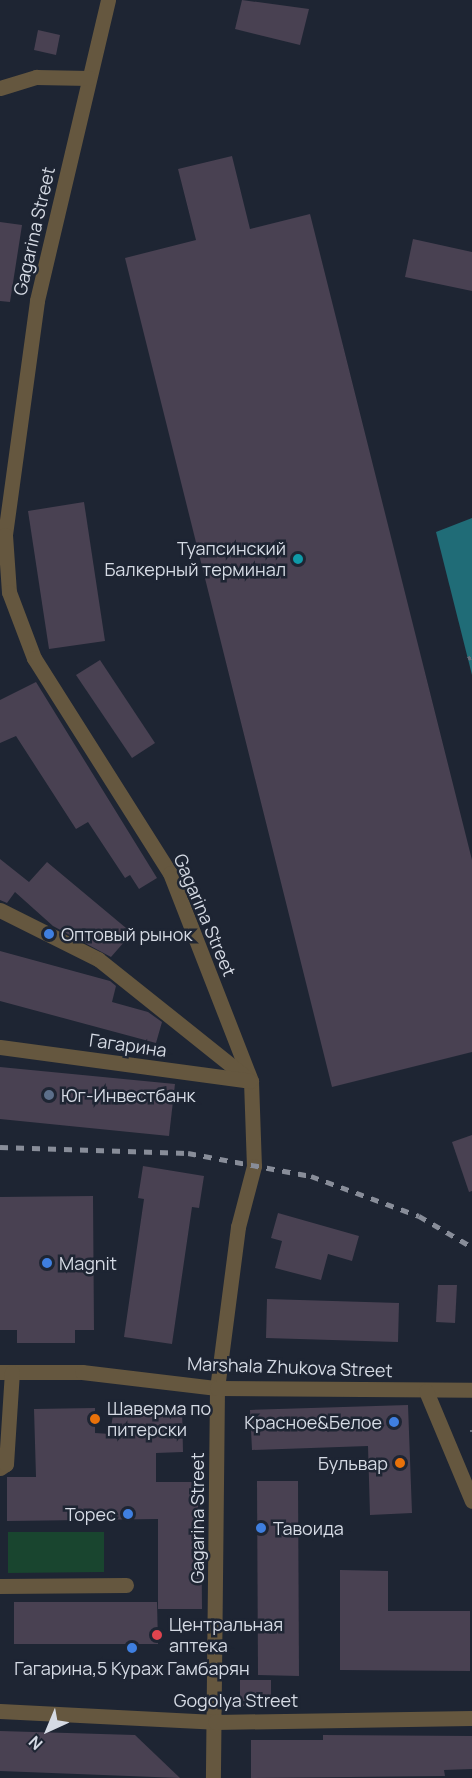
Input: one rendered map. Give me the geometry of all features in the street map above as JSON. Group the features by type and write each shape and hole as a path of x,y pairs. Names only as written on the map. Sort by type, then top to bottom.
{"street":[{"name":"Gagarina Street","path":"108,0 37,301 5,535 9,592 34,658 170,873 251,1081 254,1166 238,1227 217,1388 213,1778"},
{"path":"0,88 36,77 90,78"},
{"path":"0,910 98,959 251,1081"},
{"name":"Гагарина","path":"0,1047 251,1081"},
{"path":"0,1468 6,1464 6,1372"},
{"name":"Marshala Zhukova Street","path":"6,1372 82,1372 217,1388 472,1390"},
{"path":"426,1390 472,1501"},
{"path":"0,1586 126,1584"},
{"name":"Gogolya Street","path":"0,1711 215,1722 472,1718"}],"green space":[{"path":"8,1532 104,1532 104,1572 8,1573"}],"water":[{"path":"472,518 472,675 436,532"}],"building":[{"path":"242,0 309,9 300,45 235,29"},
{"path":"38,30 60,35 56,55 34,50"},
{"name":"Туапсинский Балкерный терминал","path":"232,156 250,229 310,214 472,860 472,1052 332,1087 125,258 196,240 178,169"},
{"path":"0,222 22,225 10,302 0,301"},
{"path":"413,239 472,252 472,291 405,277"},
{"path":"84,502 105,641 49,649 28,511"},
{"path":"100,660 155,743 132,758 76,675"},
{"path":"36,682 157,878 139,889 130,875 125,878 88,822 76,829 16,736 0,743 0,700"},
{"path":"0,859 29,882 47,862 132,933 111,957 53,926 15,892 7,903 0,900"},
{"path":"0,951 110,981 116,986 112,1002 148,1012 162,1022 156,1043 0,1001"},
{"path":"0,1067 175,1084 169,1136 0,1119"},
{"path":"472,1135 472,1191 469,1192 452,1142"},
{"path":"143,1166 204,1176 199,1208 192,1207 172,1344 124,1337 144,1199 138,1198"},
{"name":"Magnit","path":"93,1196 94,1330 75,1330 75,1343 17,1343 17,1330 0,1330 0,1197"},
{"path":"278,1213 359,1236 352,1261 328,1254 321,1280 275,1268 282,1241 271,1238"},
{"path":"438,1285 457,1285 455,1323 436,1322"},
{"path":"267,1299 399,1303 398,1342 266,1338"},
{"path":"408,1405 412,1513 370,1515 368,1446 252,1450 250,1410"},
{"path":"182,1407 183,1452 156,1453 156,1482 201,1482 202,1609 158,1609 158,1519 7,1521 7,1477 36,1477 34,1409 95,1408 95,1433 110,1434 114,1408"},
{"path":"257,1481 298,1481 299,1676 258,1675"},
{"path":"340,1570 388,1571 388,1611 470,1611 470,1671 340,1670"},
{"path":"14,1602 157,1602 158,1644 14,1644"},
{"path":"240,1680 271,1680 271,1706 240,1706"},
{"path":"0,1731 135,1735 180,1778 0,1771"},
{"path":"323,1735 472,1736 472,1769 444,1770 445,1776 251,1778 251,1740 323,1740"}],"railway":[{"path":"0,1147 188,1153 311,1176 419,1216 472,1247"}],"place":[{"name":"Туапсинский Балкерный терминал","path":"298,559"},
{"name":"Оптовый рынок","path":"49,934"},
{"name":"Юг-Инвестбанк","path":"49,1095"},
{"name":"Magnit","path":"47,1263"},
{"name":"Шаверма по питерски","path":"95,1419"},
{"name":"Красное&Белое","path":"394,1422"},
{"name":"Бульвар","path":"400,1463"},
{"name":"Торес","path":"128,1514"},
{"name":"Тавоида","path":"261,1528"},
{"name":"Центральная аптека","path":"157,1635"},
{"name":"Гагарина,5 Кураж Гамбарян","path":"132,1648"}]}
